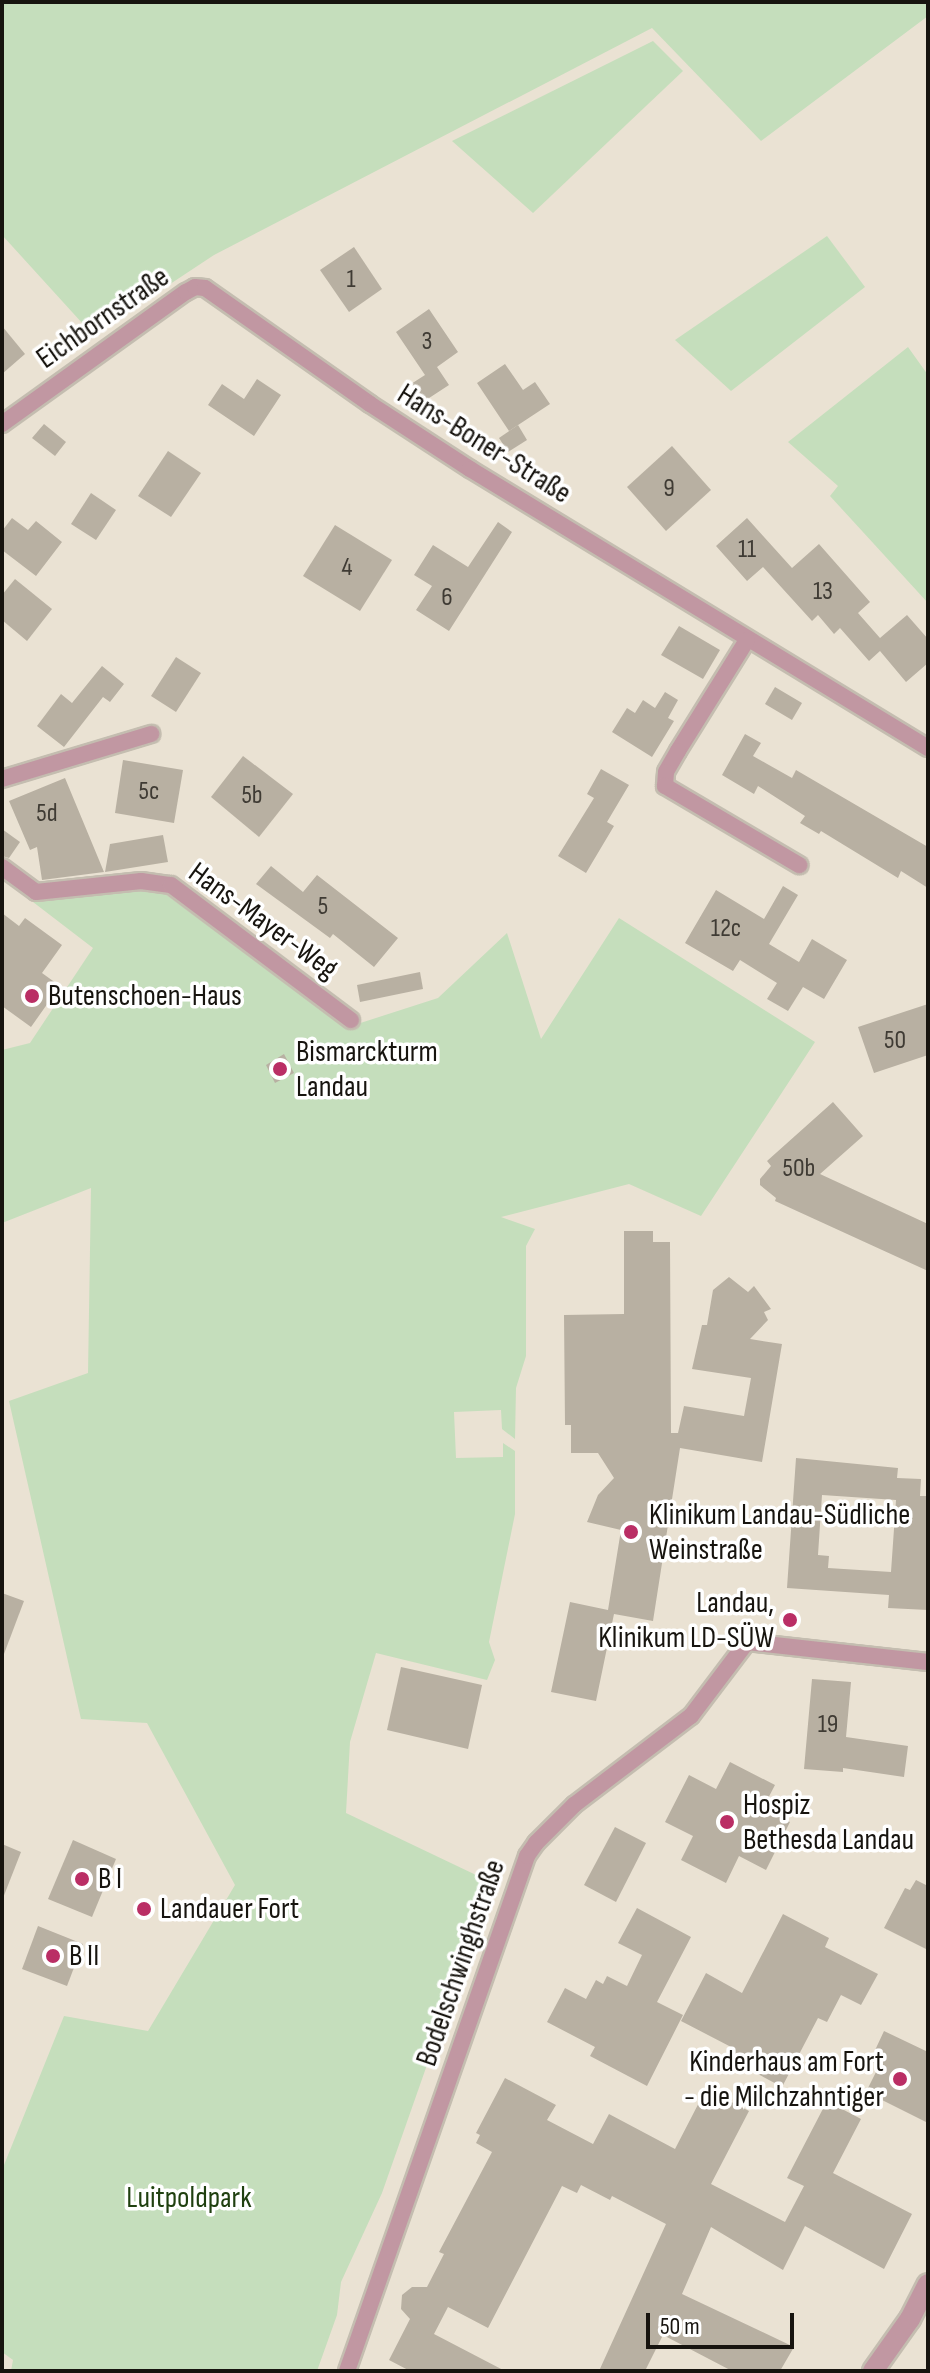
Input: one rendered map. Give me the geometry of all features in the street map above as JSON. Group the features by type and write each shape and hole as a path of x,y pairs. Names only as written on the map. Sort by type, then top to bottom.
{"street":[{"name":"Eichbornstraße","path":"2,424 197,287"},
{"name":"Hans-Boner-Straße","path":"197,287 217,295 370,404 457,461 928,748"},
{"path":"747,640 666,772 665,786 799,865"},
{"path":"2,779 151,734"},
{"name":"Hans-Mayer-Weg","path":"2,867 36,892 141,881 171,885 351,1020"},
{"name":"Bodelschwinghstraße","path":"347,2371 527,1856 545,1832 574,1805 691,1716 715,1688 742,1645 751,1641 928,1662"},
{"path":"873,2371 910,2319 928,2284"}],"green space":[{"path":"2,2 928,2 928,16 761,141 652,28 214,255 93,335 2,235"},
{"path":"653,41 683,71 533,213 452,141"},
{"path":"827,236 865,287 731,391 675,340"},
{"path":"908,347 928,375 928,603 830,496 838,486 788,442"},
{"name":"Luitpoldpark","path":"153,885 348,1027 438,998 507,933 541,1039 619,918 815,1042 701,1216 629,1184 501,1217 535,1229 526,1246 526,1356 516,1388 515,1439 502,1429 501,1410 454,1412 456,1458 503,1457 503,1443 515,1451 515,1514 489,1642 495,1660 487,1680 376,1653 350,1742 346,1813 497,1885 473,1934 382,2193 341,2282 337,2315 317,2371 11,2371 13,2360 2,2352 2,2170 64,2016 148,2031 235,1885 147,1723 81,1719 9,1401 88,1373 91,1188 2,1223 2,1050 30,1043 93,948 33,902"}],"building":[{"path":"354,247 382,289 349,312 320,270"},
{"path":"429,309 458,352 437,367 449,385 423,402 411,384 425,375 396,332"},
{"path":"2,326 25,354 2,374"},
{"path":"505,364 523,390 535,382 550,404 509,431 477,383"},
{"path":"257,379 281,395 254,436 208,405 222,384 244,399"},
{"path":"44,424 66,442 55,456 32,438"},
{"path":"518,425 527,440 508,452 499,438"},
{"path":"672,446 711,490 666,531 627,487"},
{"path":"168,451 201,473 171,517 138,496"},
{"path":"91,493 116,510 96,540 71,524"},
{"path":"12,518 28,530 36,521 62,542 36,576 2,550 2,531"},
{"path":"747,518 792,568 819,544 870,602 858,613 880,638 907,615 928,639 928,663 906,682 880,651 869,661 840,628 834,634 818,615 812,621 763,567 747,581 716,546"},
{"path":"498,522 512,532 449,631 416,610 432,586 414,575 433,545 468,567"},
{"path":"335,525 392,560 360,611 303,576"},
{"path":"15,579 52,609 27,641 2,620 2,595"},
{"path":"679,626 720,650 703,679 661,655"},
{"path":"176,657 201,673 176,712 151,696"},
{"path":"102,666 124,684 110,702 103,697 64,747 37,726 61,694 72,703"},
{"path":"775,687 802,703 792,720 765,704"},
{"path":"665,692 678,700 668,718 674,721 652,757 612,732 627,708 635,713 643,700 655,708"},
{"path":"745,734 761,743 753,756 792,778 796,770 928,847 928,888 901,871 898,878 821,831 819,834 800,823 805,816 758,786 754,794 722,775"},
{"path":"243,756 293,794 259,837 211,797"},
{"path":"123,760 183,770 174,823 115,813"},
{"path":"601,769 629,785 607,822 614,826 586,873 558,856 594,798 587,794"},
{"path":"65,778 104,872 42,880 37,847 30,850 9,801"},
{"path":"2,829 20,842 9,858 2,856"},
{"path":"163,835 168,862 105,872 110,844"},
{"path":"271,866 303,892 317,875 398,938 374,967 333,934 330,938 256,884"},
{"path":"783,886 798,895 769,944 799,962 812,939 847,960 824,999 803,987 788,1011 767,999 777,983 740,960 733,971 685,943 716,890 764,919"},
{"path":"2,913 19,926 25,918 62,945 42,973 60,986 31,1027 2,1006"},
{"path":"420,972 423,989 360,1002 357,985"},
{"path":"928,1004 928,1055 874,1073 858,1027"},
{"name":"Bismarckturm Landau","path":"284,1054 294,1073 275,1083 266,1065"},
{"path":"833,1102 863,1136 820,1174 928,1224 928,1271 775,1201 776,1198 760,1185 760,1179 771,1166 767,1161"},
{"path":"624,1231 653,1231 653,1242 670,1242 671,1433 678,1433 684,1406 744,1416 751,1378 692,1369 702,1325 707,1325 713,1290 729,1277 748,1292 754,1286 771,1309 764,1312 768,1320 750,1339 782,1344 762,1462 680,1448 653,1621 614,1614 596,1701 551,1692 570,1602 608,1610 621,1530 587,1522 598,1495 614,1478 598,1453 571,1453 571,1425 565,1425 564,1315 624,1314"},
{"path":"796,1458 898,1468 897,1478 921,1479 920,1496 928,1496 928,1610 888,1608 889,1595 787,1588","holes":["822,1495 896,1500 891,1572 828,1568 829,1556 818,1555"]},
{"path":"2,1593 24,1601 4,1654 2,1654"},
{"path":"401,1667 482,1685 468,1749 387,1730"},
{"path":"812,1679 851,1682 846,1737 908,1746 904,1777 843,1768 843,1772 804,1769"},
{"name":"Hospiz Bethesda Landau","path":"730,1762 775,1785 763,1808 790,1822 766,1870 739,1856 726,1883 681,1860 693,1836 665,1822 689,1775 716,1789"},
{"path":"615,1827 646,1843 616,1902 584,1885"},
{"name":"B I","path":"73,1840 116,1859 92,1917 48,1899"},
{"path":"2,1844 21,1852 3,1898 2,1898"},
{"path":"916,1880 928,1886 928,1950 884,1928 905,1888 910,1890"},
{"path":"637,1908 691,1937 657,2002 683,2015 647,2086 590,2056 595,2047 547,2022 565,1988 586,1999 596,1980 603,1984 607,1976 627,1986 642,1955 618,1943"},
{"path":"783,1914 829,1938 825,1947 878,1974 861,2005 841,1995 827,2022 818,2018 782,2087 728,2058 733,2048 681,2021 706,1973 742,1993"},
{"name":"B II","path":"38,1926 83,1944 67,1986 22,1969"},
{"name":"Kinderhaus am Fort - die Milchzahntiger","path":"884,2031 928,2052 928,2123 866,2092 879,2066 870,2061"},
{"path":"505,2078 556,2105 547,2120 593,2144 609,2114 675,2149 706,2089 749,2111 711,2184 785,2222 804,2186 787,2178 827,2101 861,2119 833,2173 912,2214 884,2269 805,2226 783,2270 711,2227 682,2294 794,2347 780,2371 732,2371 663,2335 645,2371 599,2371 666,2224 612,2196 610,2200 581,2185 577,2193 562,2186 488,2328 448,2307 434,2334 505,2371 410,2371 389,2360 410,2319 401,2309 402,2295 412,2287 427,2287 444,2254 439,2252 492,2152 476,2143 480,2135 476,2133"}],"place":[{"name":"Butenschoen-Haus","path":"32,996"},
{"name":"Bismarckturm Landau","path":"280,1069"},
{"name":"Klinikum Landau-Südliche Weinstraße","path":"631,1532"},
{"name":"Landau, Klinikum LD-SÜW","path":"790,1620"},
{"name":"Hospiz Bethesda Landau","path":"727,1822"},
{"name":"B I","path":"82,1879"},
{"name":"Landauer Fort","path":"144,1909"},
{"name":"B II","path":"53,1956"},
{"name":"Kinderhaus am Fort - die Milchzahntiger","path":"900,2079"}]}
